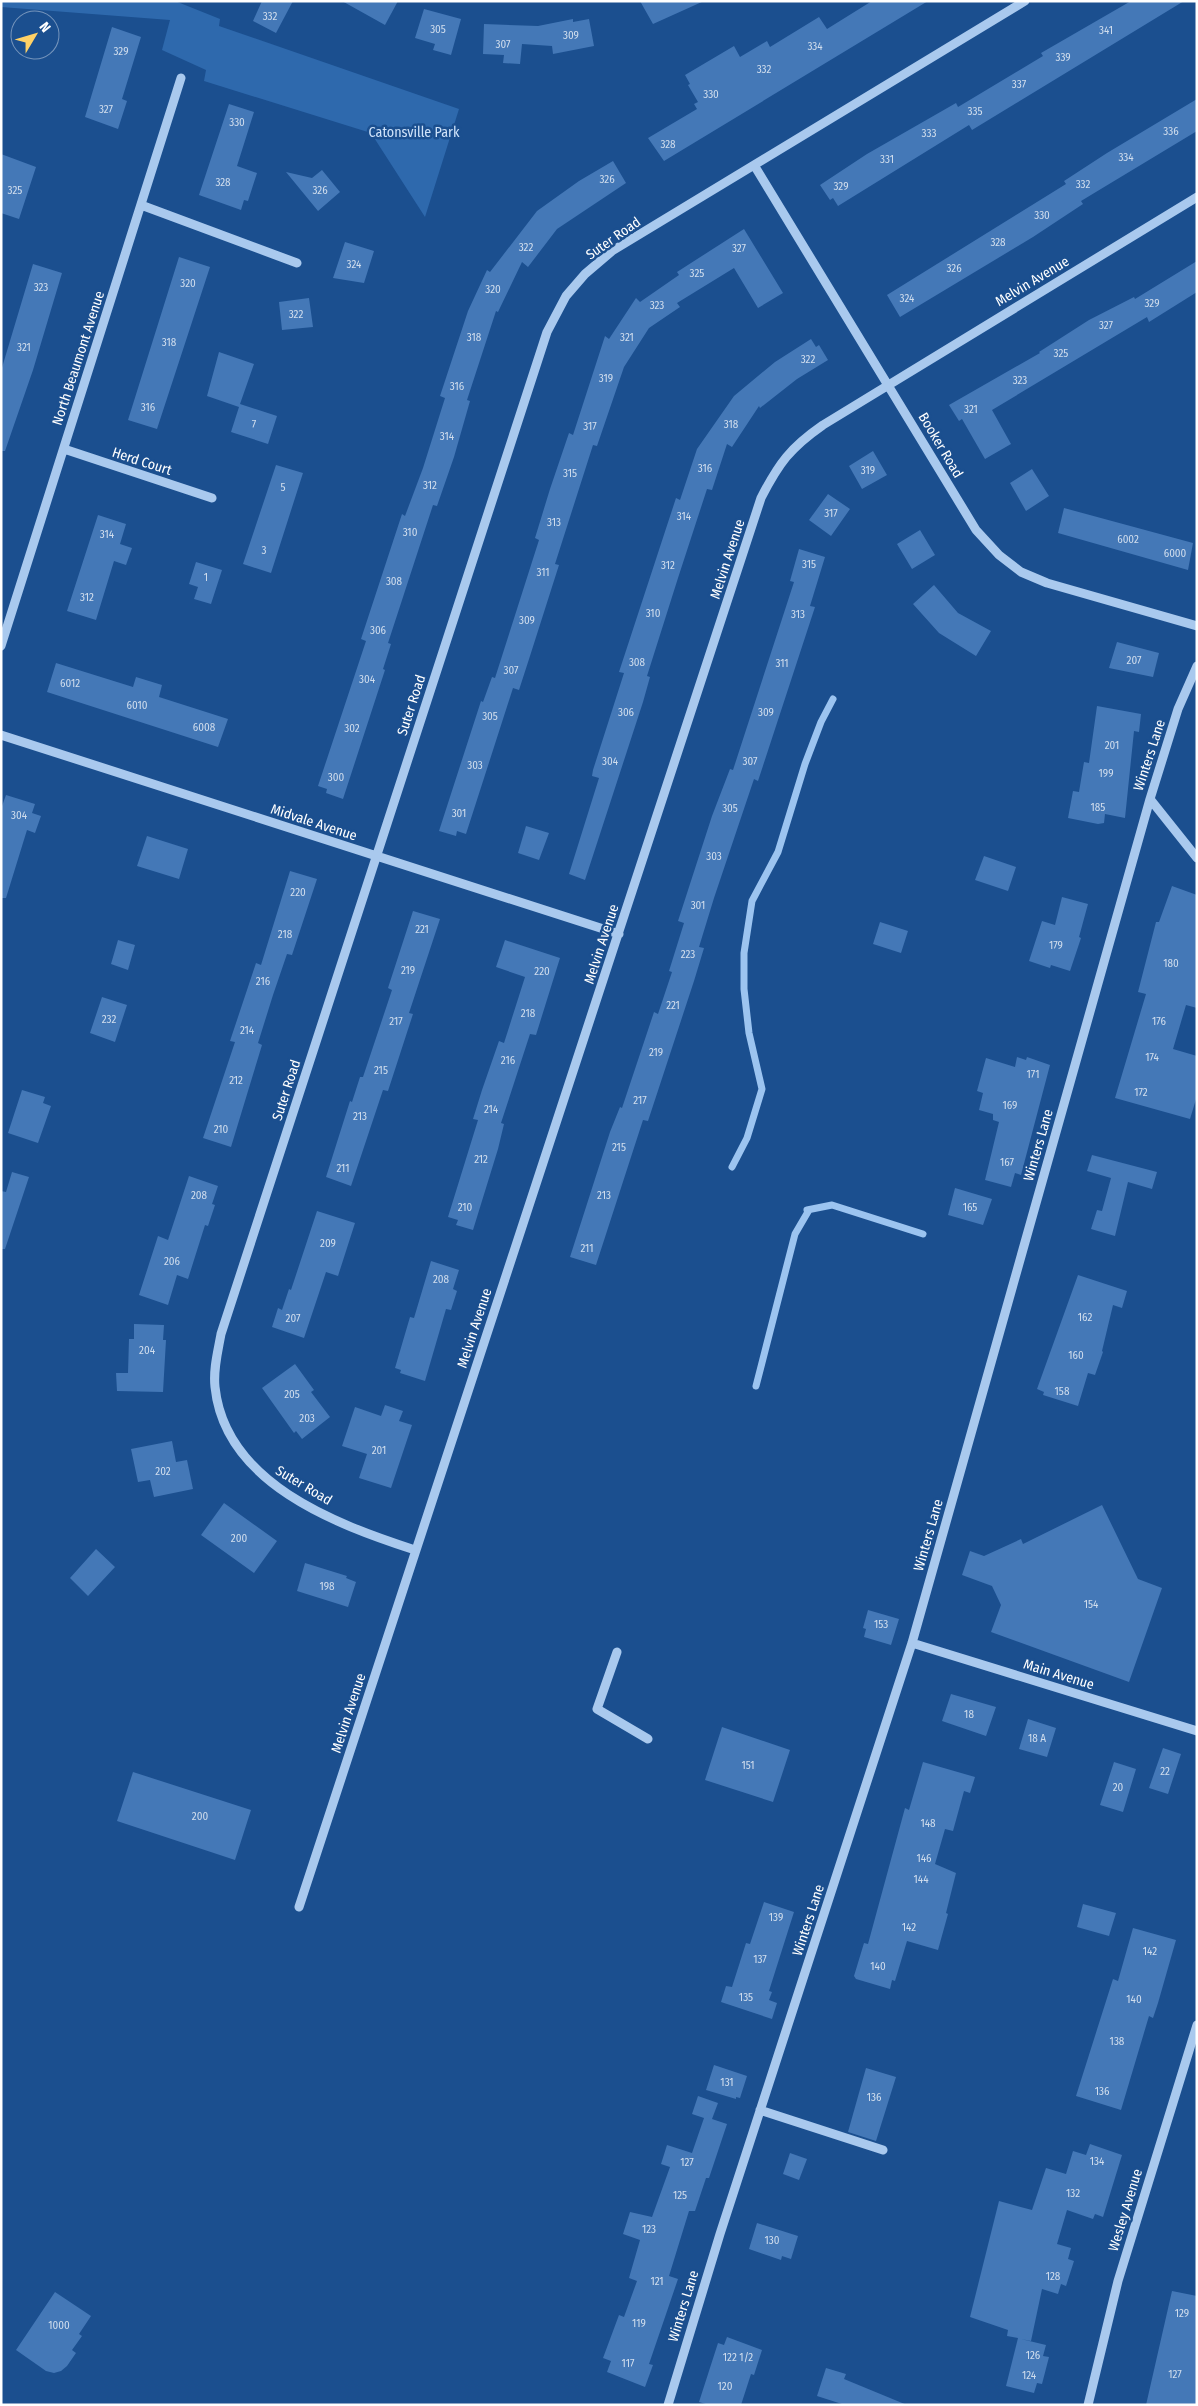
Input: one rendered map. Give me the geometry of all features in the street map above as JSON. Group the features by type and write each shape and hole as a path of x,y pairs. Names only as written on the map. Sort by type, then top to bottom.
{"street":[{"name":"Suter Road","path":"415,1550 357,1531 289,1495 264,1478 246,1459 230,1436 220,1411 215,1386 215,1362 221,1334 547,332 566,296 585,274 612,251 1025,1"},
{"name":"North Beaumont Avenue","path":"1,646 181,78"},
{"name":"Booker Road","path":"754,165 889,384 976,530 999,555 1021,572 1047,583 1197,626"},
{"name":"Melvin Avenue","path":"300,1907 415,1550 761,498 776,469 797,444 889,384 1197,197"},
{"path":"141,205 297,263"},
{"name":"Herd Court","path":"64,449 212,498"},
{"name":"Winters Lane","path":"668,2405 760,2110 912,1643 1150,799 1178,709 1197,666"},
{"name":"Midvale Avenue","path":"1,735 619,934"},
{"path":"1150,799 1197,858"},
{"name":"Main Avenue","path":"912,1643 1197,1731"},
{"path":"617,1652 598,1709 648,1739"},
{"name":"Wesley Avenue","path":"1088,2405 1118,2281 1197,2025"},
{"path":"760,2110 883,2150"}],"green space":[{"name":"Catonsville Park","path":"1,1 175,1 220,19 219,26 459,109 425,217 371,133 204,81 206,70 162,50 170,20 60,12 60,10 1,7"}],"building":[{"path":"262,1 293,1 276,33 253,21"},
{"path":"342,1 398,1 385,25"},
{"path":"640,1 704,1 653,24"},
{"path":"872,1 928,1 664,161 648,138 697,109 694,104 698,102 688,85 690,84 685,75 734,46 740,57 767,41 770,47 819,17 827,29"},
{"path":"1131,1 1184,1 972,130 969,125 838,206 833,198 830,200 820,185 867,154 956,103 958,107 1043,56 1041,53"},
{"path":"424,9 461,19 451,55 433,50 435,44 415,38"},
{"path":"573,19 573,22 589,19 594,46 553,54 552,46 522,44 520,64 503,63 504,55 483,54 484,24 538,26"},
{"path":"112,27 141,37 122,99 127,101 118,129 85,117"},
{"path":"1197,99 1197,131 1081,201 1083,204 1033,237 900,317 887,295 1066,184 1064,181 1107,153"},
{"path":"229,104 254,112 237,166 257,173 248,201 244,200 241,210 199,195"},
{"path":"1,154 36,167 19,219 1,213"},
{"path":"613,161 626,183 557,229 528,267 522,262 498,312 496,311 467,400 470,401 454,457 437,506 433,505 388,643 391,644 383,669 385,670 343,799 326,793 327,789 318,786 366,641 361,639 402,514 405,516 423,468 445,398 440,396 468,311 487,270 490,272 537,211 579,181"},
{"path":"322,170 340,192 318,211 286,172 312,178"},
{"path":"744,229 783,293 758,308 734,268 677,303 680,307 649,328 624,367 597,446 593,445 555,564 559,565 519,690 513,688 466,834 457,831 456,836 439,831 481,701 483,702 492,677 495,678 539,540 535,538 550,489 569,433 573,435 605,336 609,339 636,298 640,302 679,275 677,272"},
{"path":"345,242 374,251 364,283 333,278"},
{"path":"179,257 210,267 157,429 128,420"},
{"path":"1197,261 1197,292 1149,322 1147,317 992,410 1011,444 985,459 962,419 959,421 949,405 1040,353 1089,320 1134,297 1135,299"},
{"path":"33,264 62,273 33,370 5,451 1,451 1,371"},
{"path":"309,298 313,327 282,330 279,302"},
{"path":"811,339 816,347 819,345 828,360 797,379 760,408 759,406 732,447 727,444 712,490 707,489 678,578 647,676 650,677 643,702 585,880 569,874 599,778 592,776 593,770 624,673 619,672 676,498 680,500 697,449 734,396 775,362"},
{"path":"219,352 254,364 240,404 277,416 268,444 231,432 239,407 207,396"},
{"path":"873,451 887,475 862,489 849,466"},
{"path":"276,465 303,473 271,573 243,564"},
{"path":"1032,469 1049,496 1026,511 1010,483"},
{"path":"828,494 850,509 831,536 809,520"},
{"path":"1064,508 1193,543 1188,570 1058,533"},
{"path":"98,515 126,524 120,544 132,548 126,565 114,561 96,620 67,611"},
{"path":"920,530 935,555 912,569 897,544"},
{"path":"799,549 825,557 810,606 815,607 758,781 754,779 714,898 699,947 704,948 694,981 648,1121 643,1120 596,1265 570,1257 610,1132 620,1107 622,1108 654,1012 658,1014 672,972 669,971 684,923 678,921 712,816 730,769 733,770 794,582 790,581"},
{"path":"196,562 222,570 211,604 194,599 198,587 189,584"},
{"path":"934,585 958,613 991,631 976,656 939,633 913,604"},
{"path":"1117,642 1159,653 1153,677 1109,668"},
{"path":"56,663 133,687 136,677 162,685 159,697 228,719 218,747 47,692"},
{"path":"1097,706 1141,714 1139,732 1134,731 1125,818 1105,814 1104,823 1098,824 1068,818 1073,791 1079,792 1084,762 1089,763"},
{"path":"6,795 35,804 32,813 41,816 35,833 27,830 6,898 1,898 1,809"},
{"path":"526,826 549,833 539,860 518,853"},
{"path":"147,836 188,849 179,879 137,866"},
{"path":"984,856 1016,867 1008,891 975,880"},
{"path":"290,871 317,879 292,955 287,954 273,995 258,1043 262,1045 231,1147 203,1138 235,1042 230,1041 256,963 261,965"},
{"path":"1172,886 1197,895 1197,1008 1186,1005 1173,1049 1197,1056 1197,1096 1190,1119 1115,1098 1146,994 1138,992 1156,922 1159,922"},
{"path":"1062,897 1088,904 1079,937 1081,938 1070,971 1051,965 1050,968 1029,961 1042,921 1055,925"},
{"path":"413,911 440,919 409,1013 413,1014 388,1091 383,1090 351,1186 326,1177 350,1101 352,1102 360,1077 363,1077 392,990 388,988"},
{"path":"880,922 908,931 901,953 873,944"},
{"path":"118,940 135,945 128,970 111,964"},
{"path":"505,940 560,958 536,1035 530,1034 501,1123 504,1124 498,1149 473,1230 456,1225 458,1220 448,1217 478,1120 473,1119 482,1090 499,1041 504,1043 525,977 496,967"},
{"path":"102,997 127,1005 115,1042 90,1033"},
{"path":"1017,1057 1026,1060 1027,1057 1050,1065 1021,1175 1015,1173 1011,1187 985,1180 999,1122 993,1120 993,1114 979,1110 983,1093 977,1091 986,1058 1015,1067"},
{"path":"22,1090 45,1097 43,1103 51,1106 38,1143 8,1133"},
{"path":"1092,1155 1157,1172 1152,1189 1128,1182 1115,1236 1091,1229 1097,1210 1102,1211 1111,1178 1087,1171"},
{"path":"12,1172 29,1177 5,1249 1,1249 1,1191 6,1192"},
{"path":"189,1176 218,1186 212,1204 215,1205 208,1226 205,1225 188,1279 177,1275 168,1305 139,1295 158,1236 168,1240"},
{"path":"955,1188 992,1199 983,1225 948,1215"},
{"path":"317,1211 355,1223 338,1276 326,1272 304,1338 272,1327 278,1308 282,1310 289,1289 291,1290"},
{"path":"431,1261 459,1270 453,1289 457,1291 451,1310 446,1309 425,1381 400,1373 401,1370 395,1368 410,1317 414,1318"},
{"path":"1078,1275 1127,1291 1122,1308 1113,1305 1103,1352 1095,1375 1088,1373 1078,1406 1043,1395 1044,1392 1037,1389"},
{"path":"134,1324 164,1325 163,1340 166,1340 163,1392 117,1391 116,1373 128,1373 129,1339 134,1339"},
{"path":"295,1364 314,1390 311,1392 330,1417 302,1439 296,1431 294,1433 262,1388"},
{"path":"385,1405 403,1411 399,1421 412,1425 391,1488 359,1478 367,1454 342,1446 355,1407 381,1416"},
{"path":"172,1441 176,1462 187,1460 193,1489 154,1497 150,1480 138,1482 131,1449"},
{"path":"224,1503 277,1541 254,1573 201,1535"},
{"path":"1102,1505 1138,1579 1162,1588 1129,1682 991,1632 1001,1605 992,1586 962,1575 970,1551 984,1556 1021,1539 1023,1544"},
{"path":"96,1549 115,1567 88,1596 70,1578"},
{"path":"305,1563 347,1576 346,1578 356,1582 348,1607 297,1591"},
{"path":"868,1610 899,1619 891,1645 864,1637 866,1629 863,1628"},
{"path":"951,1694 996,1707 986,1736 942,1721"},
{"path":"1028,1719 1056,1728 1047,1757 1019,1749"},
{"path":"722,1727 790,1750 773,1802 705,1780"},
{"path":"1163,1748 1181,1754 1168,1794 1149,1788"},
{"path":"923,1762 975,1777 970,1793 964,1791 953,1831 945,1829 935,1864 956,1873 946,1913 948,1914 938,1950 907,1941 895,1981 892,1980 890,1989 856,1979 854,1976 864,1943 868,1944 905,1808 909,1810"},
{"path":"1114,1762 1136,1769 1123,1812 1100,1805"},
{"path":"133,1772 251,1810 235,1860 117,1821"},
{"path":"764,1902 794,1912 769,1991 772,1992 769,2000 777,2003 772,2019 721,2002 726,1986 732,1987 746,1943 750,1944"},
{"path":"1083,1904 1116,1913 1109,1936 1077,1927"},
{"path":"1133,1928 1176,1940 1153,2018 1149,2016 1121,2110 1076,2096 1113,1979 1118,1981"},
{"path":"714,2065 747,2076 740,2098 736,2097 736,2099 706,2090"},
{"path":"866,2068 896,2077 876,2141 848,2132"},
{"path":"698,2096 718,2103 712,2119 727,2124 709,2178 706,2178 695,2211 689,2211 669,2276 678,2279 649,2364 653,2365 645,2387 607,2372 611,2361 603,2358 619,2315 624,2317 637,2281 629,2278 640,2240 623,2234 630,2212 652,2217 670,2167 661,2164 667,2145 692,2153 704,2118 692,2114"},
{"path":"1090,2144 1122,2155 1103,2217 1095,2214 1093,2219 1067,2210 1057,2244 1071,2248 1068,2259 1074,2261 1066,2286 1061,2284 1058,2294 1042,2289 1031,2341 1021,2339 1046,2345 1043,2356 1049,2357 1042,2384 1037,2383 1034,2393 1006,2386 1018,2338 1007,2336 1008,2330 970,2317 999,2201 1032,2210 1046,2168 1066,2174 1073,2151 1086,2155"},
{"path":"790,2153 807,2159 799,2180 783,2174"},
{"path":"757,2223 798,2236 791,2259 782,2256 781,2260 749,2249"},
{"path":"1172,2291 1197,2296 1197,2405 1146,2405"},
{"path":"55,2292 91,2316 79,2334 82,2336 72,2350 76,2353 67,2366 61,2371 54,2373 46,2371 16,2350"},
{"path":"727,2337 762,2350 754,2375 751,2374 741,2405 709,2405 699,2402 718,2343 724,2345"},
{"path":"826,2368 846,2374 844,2379 907,2405 845,2405 817,2396"}],"waterway":[{"path":"732,1167 747,1138 762,1089 749,1033 744,989 744,953 752,901 778,852 805,764 821,722 833,699"},
{"path":"807,1210 832,1205 923,1234"},
{"path":"756,1386 795,1234 809,1210"}]}
